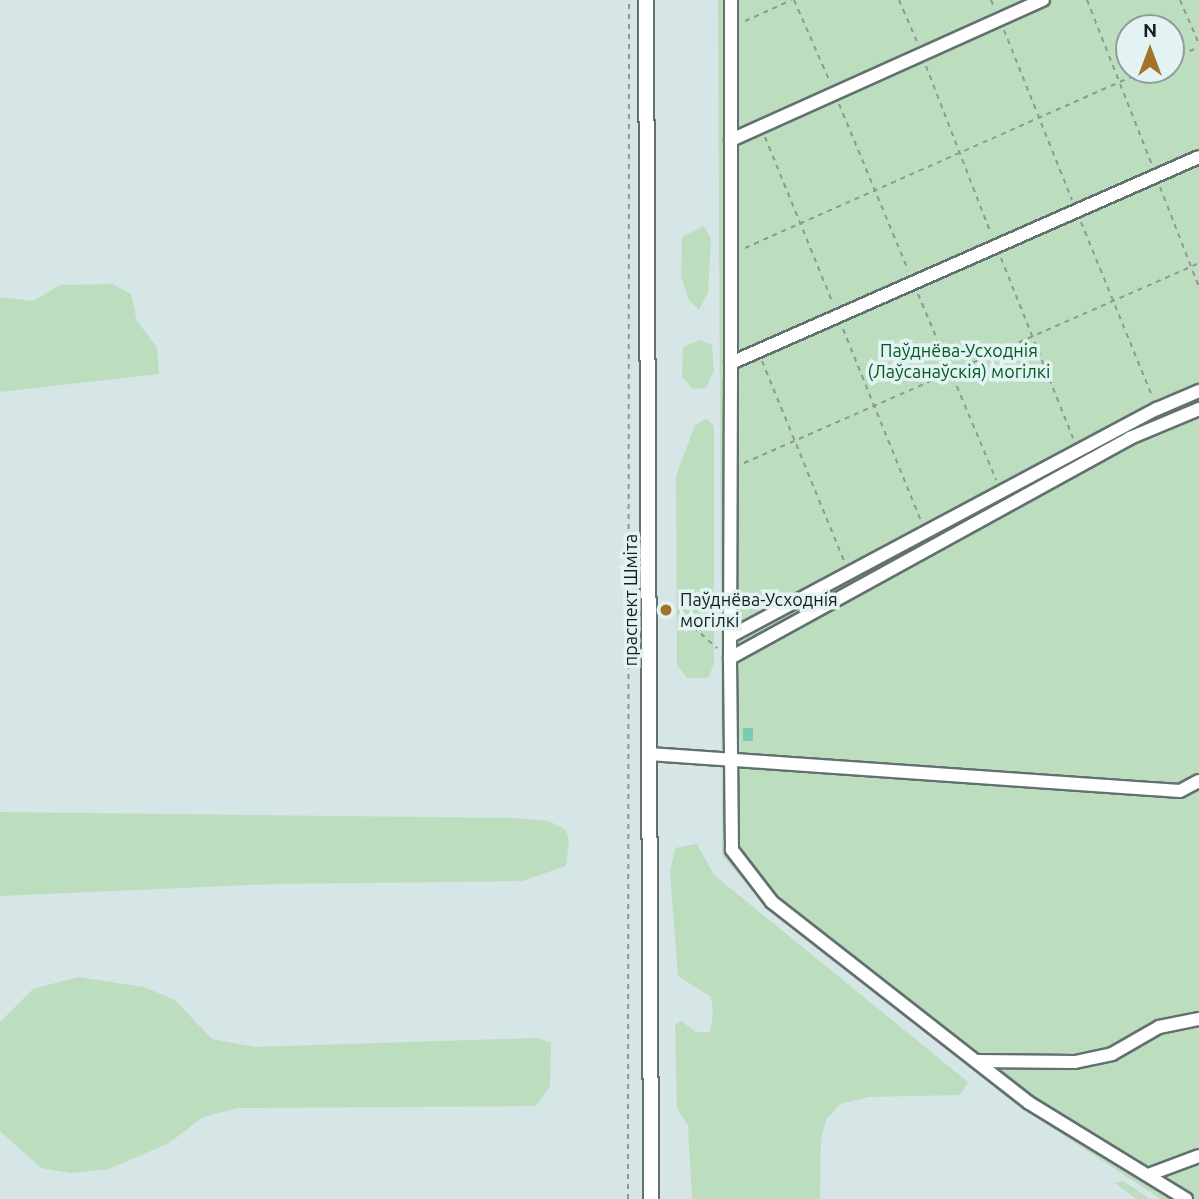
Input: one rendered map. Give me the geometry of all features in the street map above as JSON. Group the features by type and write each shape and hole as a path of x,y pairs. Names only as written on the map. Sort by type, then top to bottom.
{"main road":[{"name":"праспект Шміта","path":"646,0 651,1199"}],"lane":[{"path":"731,0 732,850 772,902 1028,1102 1186,1199"},
{"path":"731,141 1044,0"},
{"path":"731,363 1199,157"},
{"path":"730,636 1079,451 1199,391"},
{"path":"730,657 1130,438 1199,409"},
{"path":"649,754 1180,791 1199,781"},
{"path":"976,1061 1075,1062 1112,1054 1159,1027 1199,1019"},
{"path":"1148,1175 1199,1156"}],"path":[{"path":"628,1199 629,0"},
{"path":"731,27 793,0 1001,492"},
{"path":"899,0 1079,451"},
{"path":"1087,0 1115,68"},
{"path":"1180,0 1199,46"},
{"path":"731,254 1116,84"},
{"path":"1122,84 1199,287"},
{"path":"761,127 926,532"},
{"path":"731,469 1199,263"},
{"path":"758,351 849,573"},
{"path":"671,607 730,657"}],"green space":[{"name":"Паўднёва-Усходнія (Лаўсанаўскія) могілкі","path":"718,0 1199,0 1199,1199 1161,1199 1020,1107 768,905 722,856"},
{"path":"704,226 711,239 708,293 699,310 689,300 681,277 682,237"},
{"path":"112,284 131,294 137,321 157,347 159,374 0,392 0,297 33,301 60,285"},
{"path":"700,340 712,345 714,371 706,388 693,389 682,377 683,347"},
{"path":"706,419 714,426 714,664 708,678 687,678 677,665 676,476 695,425"},
{"path":"0,812 512,818 549,821 566,830 569,841 566,866 522,881 275,884 0,896"},
{"path":"697,844 714,875 968,1082 960,1095 869,1097 840,1104 826,1120 821,1140 820,1199 692,1199 688,1126 677,1108 675,1025 681,1021 696,1032 710,1032 713,1013 711,997 678,976 670,872 675,848"},
{"path":"78,977 144,987 175,1000 212,1039 254,1047 537,1038 551,1043 550,1086 536,1106 238,1108 203,1117 169,1143 109,1169 71,1173 41,1168 0,1131 0,1022 33,989"},
{"path":"1123,1181 1150,1199 1136,1199 1115,1183"}],"building":[{"path":"743,728 753,728 753,741 743,741"}],"place":[{"name":"Паўднёва-Усходнія могілкі","path":"666,610"}]}
